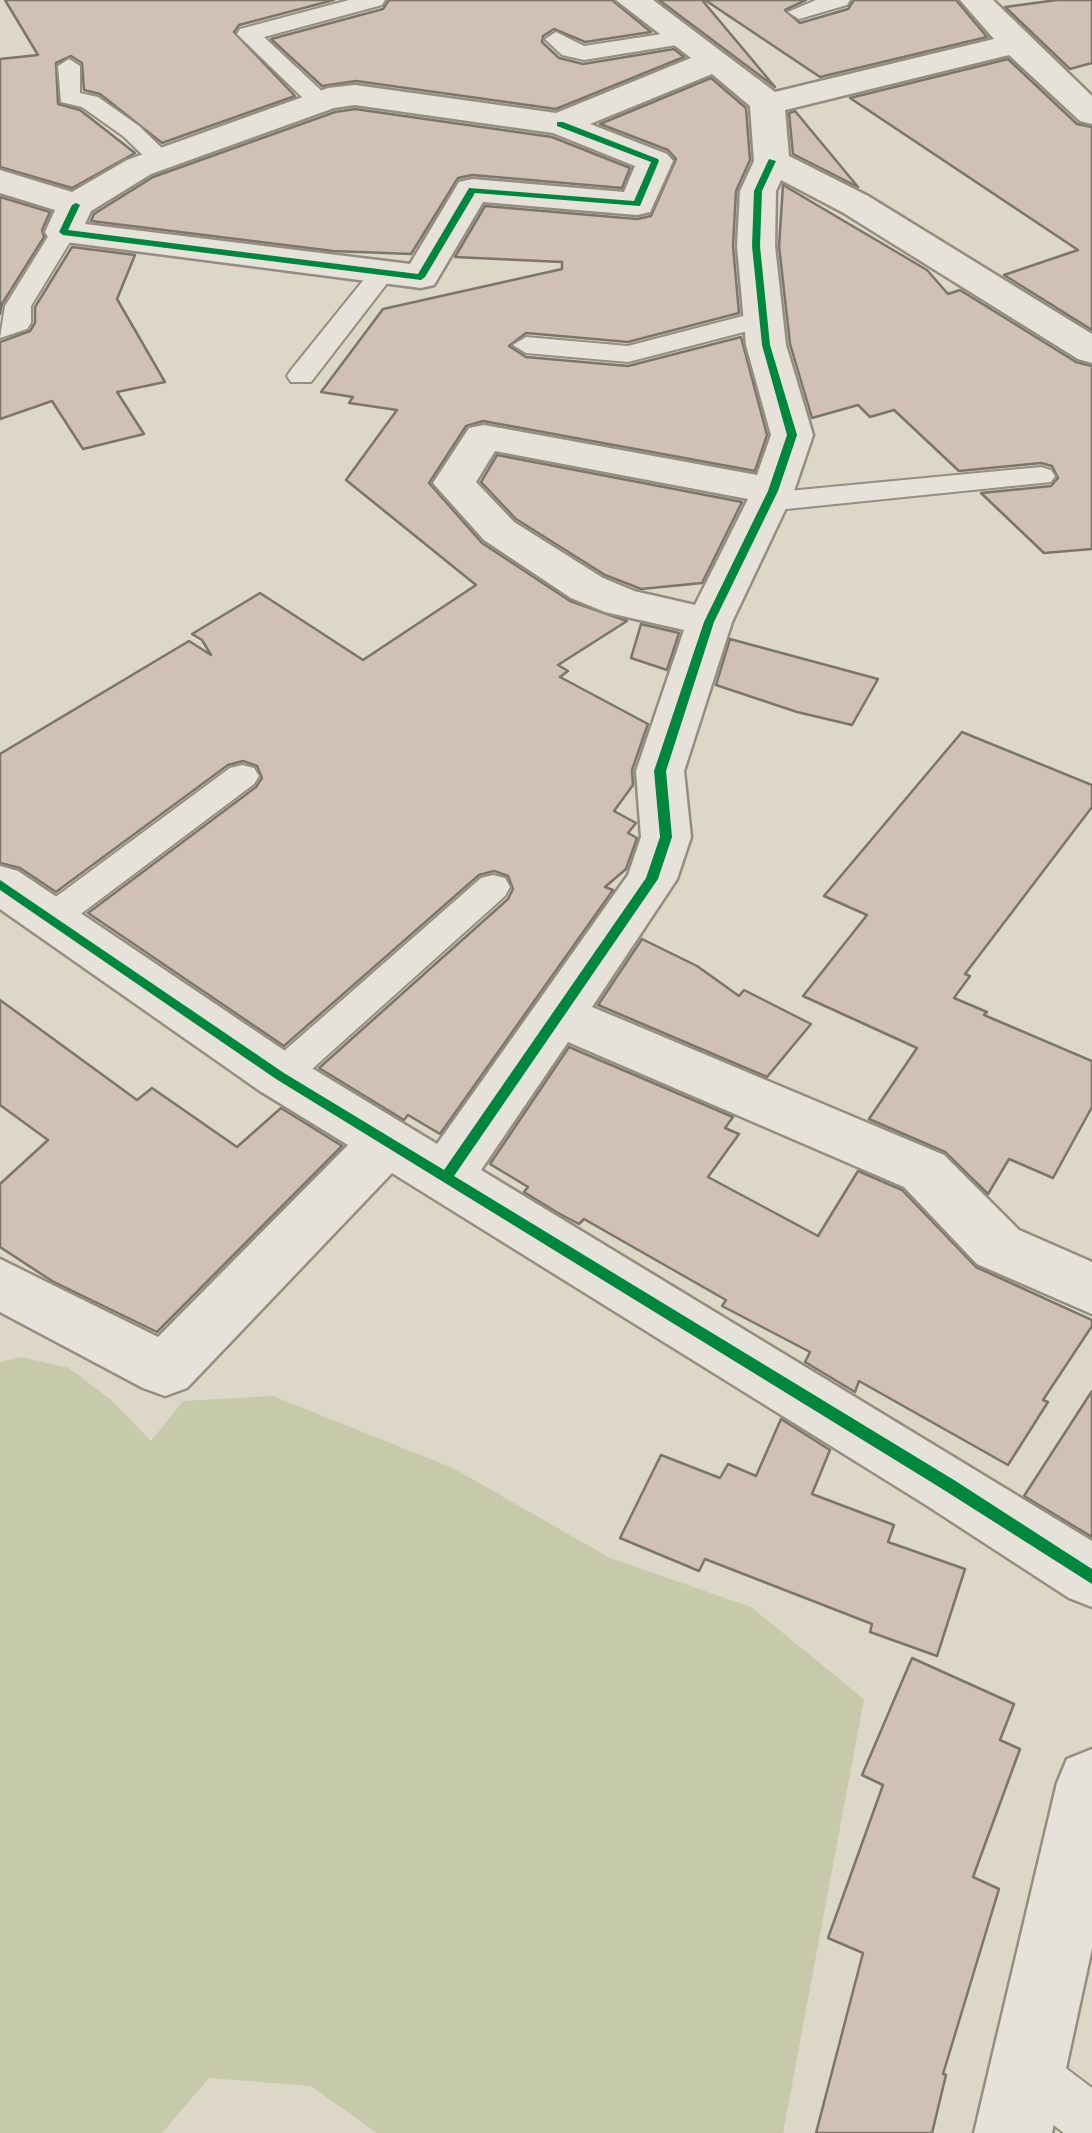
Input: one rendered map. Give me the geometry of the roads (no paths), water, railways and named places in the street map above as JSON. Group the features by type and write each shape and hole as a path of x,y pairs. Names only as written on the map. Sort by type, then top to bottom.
{"street":[{"path":"446,1175 652,879 666,836 660,771 710,622 770,496 792,436 762,319 756,246 758,191 772,161 767,104 754,88 632,0"},
{"path":"976,0 1016,44 1092,114"},
{"path":"767,104 1016,44"},
{"path":"560,124 716,60"},
{"path":"0,181 69,218 420,277 472,190 637,204 655,161 560,124 355,96 319,101 139,167 69,218"},
{"path":"772,161 855,204 1092,351"},
{"path":"710,622 620,602 587,588 499,530 454,483 484,437 770,496"},
{"path":"0,884 280,1076 1092,1577"},
{"path":"560,1016 924,1172 998,1247 1092,1289"},
{"path":"0,1283 165,1370 386,1142"},
{"path":"1020,2103 1092,1783"}],"lane":[{"path":"319,101 248,34 374,0"},
{"path":"799,12 838,0"},
{"path":"556,39 570,50 584,53 681,38"},
{"path":"70,66 69,97 90,102 160,159"},
{"path":"0,330 18,322 9,306 69,218"},
{"path":"302,376 383,272"},
{"path":"526,345 628,354 762,319"},
{"path":"770,496 1040,476"},
{"path":"50,919 242,776"},
{"path":"280,1076 493,888"},
{"path":"1020,2103 1092,2121"}]}
